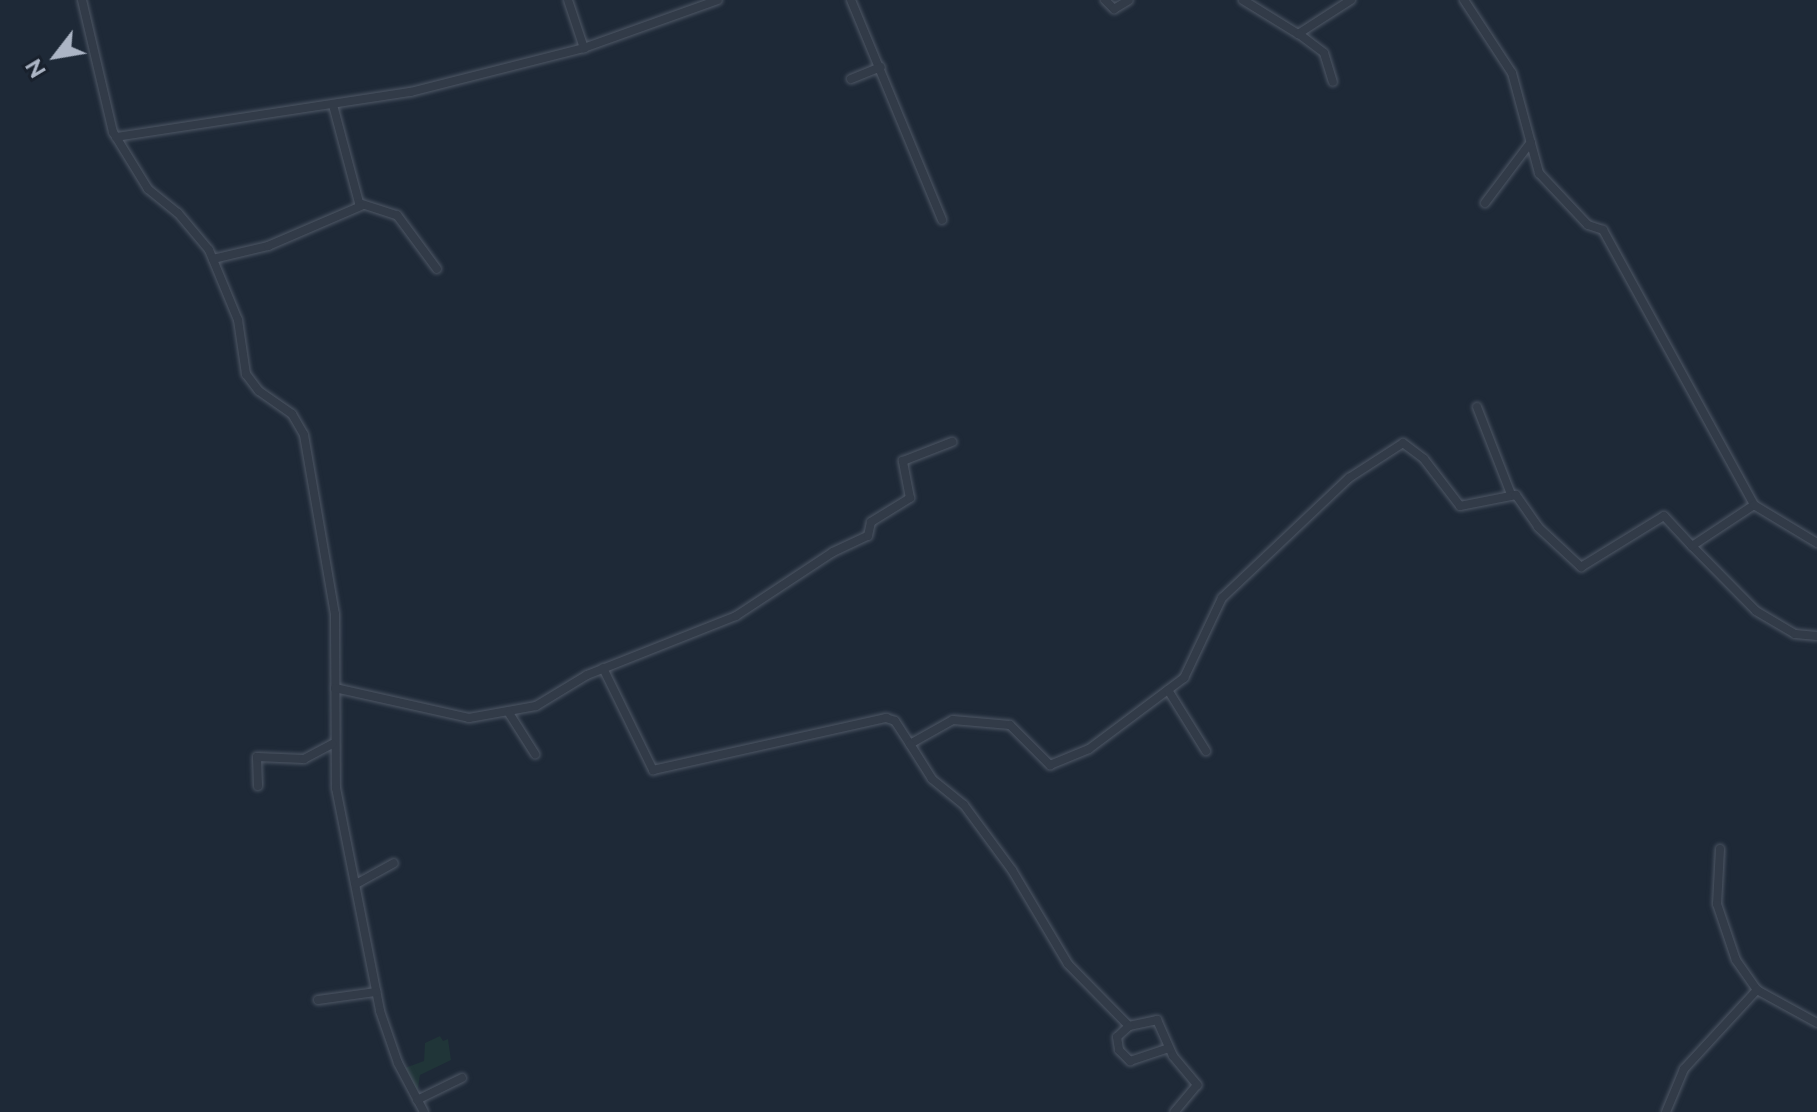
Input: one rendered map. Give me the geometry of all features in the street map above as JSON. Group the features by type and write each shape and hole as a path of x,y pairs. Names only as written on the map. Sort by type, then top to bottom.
{"street":[{"path":"82,0 104,110 116,137 148,189 178,213 213,259 238,320 246,374 259,391 292,414 306,443 335,614 332,744 356,884 387,1037 424,1112"},
{"path":"568,0 584,48"},
{"path":"116,137 415,91 584,48 718,0"},
{"path":"851,0 942,220"},
{"path":"1105,0 1114,9 1129,0"},
{"path":"1243,0 1324,53 1333,82"},
{"path":"1299,34 1351,0"},
{"path":"1464,0 1512,73 1539,173 1588,225 1603,230 1754,505 1817,543"},
{"path":"851,79 881,67"},
{"path":"333,105 361,206"},
{"path":"1485,203 1531,142"},
{"path":"213,259 268,246 361,206 397,215 437,269"},
{"path":"1477,407 1511,494 1549,540 1581,567 1665,515 1756,611 1795,634 1817,636"},
{"path":"335,688 469,718 536,706 603,668 736,616 833,552 868,536 869,523 910,498 903,461 952,442"},
{"path":"910,744 953,720 1010,725 1048,765 1089,749 1188,673 1222,598 1349,478 1399,443 1424,459 1460,506 1511,494"},
{"path":"1692,546 1754,505"},
{"path":"603,668 653,770 886,718 895,721 932,779 964,805 1012,870 1068,964 1129,1026"},
{"path":"1168,690 1206,751"},
{"path":"509,713 535,754"},
{"path":"258,786 257,757 304,759 332,744"},
{"path":"1720,849 1719,912 1736,960 1757,990 1817,1023"},
{"path":"356,884 394,863"},
{"path":"1666,1112 1684,1069 1757,990"},
{"path":"318,1000 376,992"},
{"path":"1169,1048 1130,1061 1119,1050 1117,1037 1129,1026 1157,1020 1169,1048 1197,1085 1174,1112"},
{"path":"417,1100 462,1078"}],"green space":[{"path":"440,1036 443,1041 448,1039 451,1060 420,1075 417,1094 402,1069 424,1061 425,1043"}]}
